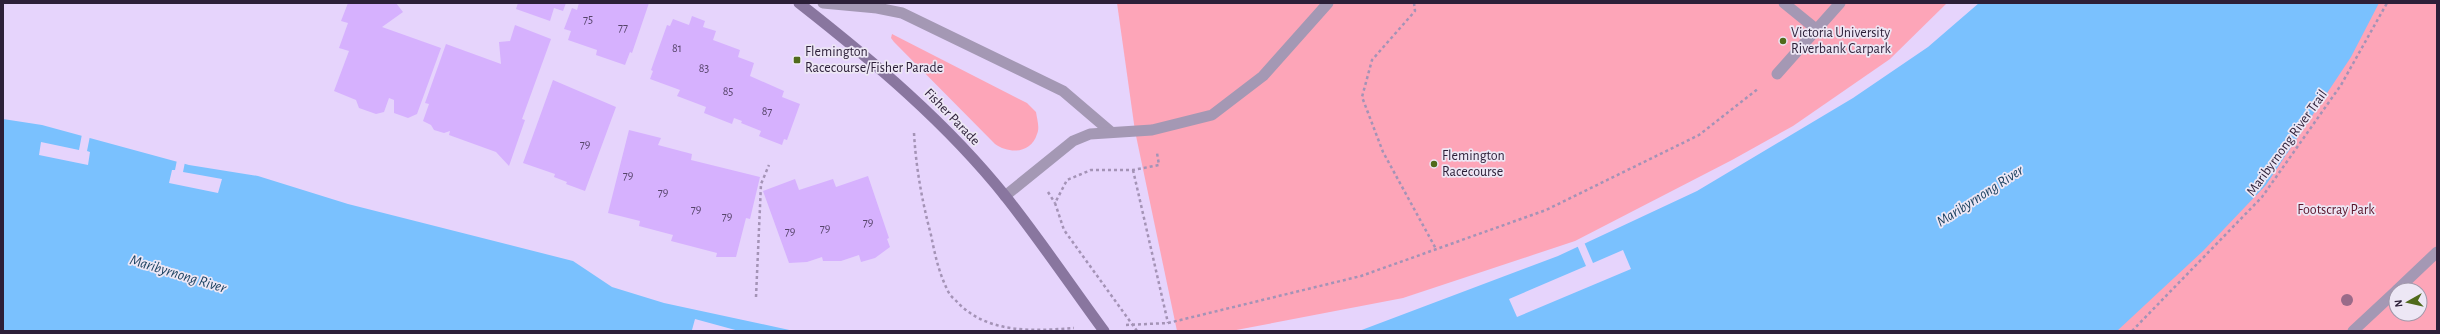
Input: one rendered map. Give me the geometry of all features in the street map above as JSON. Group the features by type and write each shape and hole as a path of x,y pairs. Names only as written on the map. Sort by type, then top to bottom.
{"main road":[{"name":"Fisher Parade","path":"799,3 855,47 912,97 970,156 1005,196 1104,331"}],"lane":[{"path":"823,3 877,8 902,13 1063,91 1111,132"},
{"path":"1005,196 1073,141 1090,134 1152,130 1212,115 1263,76 1328,3"},
{"path":"1784,3 1816,29"},
{"path":"1777,74 1840,3"},
{"path":"2405,282 2437,252"},
{"path":"2352,331 2388,297"}],"path":[{"path":"1414,3 1415,10 1372,60 1362,97 1383,152 1436,249"},
{"name":"Maribyrnong River Trail","path":"2132,331 2262,197 2341,85 2387,3"},
{"path":"1123,326 1168,323 1361,276 1546,210 1699,135 1777,74"},
{"path":"912,97 916,168 939,272 950,294 971,315 995,325 1031,331 1077,328"},
{"path":"1136,331 1064,230 1055,203 1067,180 1091,170 1133,170 1159,165 1152,130"},
{"path":"756,297 761,184 769,165"},
{"path":"1133,170 1168,323"}],"green space":[{"name":"Flemington Racecourse","path":"1117,3 1947,3 1890,59 1793,126 1732,160 1575,241 1403,298 1231,331 1177,331 1135,131"},
{"name":"Footscray Park","path":"2363,3 2437,3 2437,331 2098,331"},
{"path":"892,34 1027,103 1036,112 1038,129 1034,141 1025,149 1013,151 995,144 894,42 891,38"}],"water":[{"name":"Maribyrnong River","path":"1979,3 2379,3 2351,57 2266,185 2203,251 2117,331 1359,331 1558,256 1697,191 1853,98 1928,47"},
{"name":"Maribyrnong River","path":"3,119 42,125 189,165 258,176 348,204 573,261 612,287 664,303 794,331 3,331"}],"pier":[{"path":"82,134 90,136 87,151 90,152 88,165 39,155 41,142 79,150"},
{"path":"177,160 185,162 183,172 222,179 218,193 169,183 172,170 175,170"},
{"path":"1584,242 1593,263 1623,250 1631,269 1517,317 1509,299 1586,266 1577,245"},
{"path":"695,319 739,331 692,330"}],"building":[{"path":"348,3 396,3 403,12 382,27 441,48 417,114 408,118 394,113 394,100 389,98 384,112 376,114 359,108 356,100 334,91 349,51 339,48 348,23 341,21"},
{"path":"518,3 566,3 563,11 554,8 550,21 516,9"},
{"path":"579,3 649,3 632,53 630,52 625,65 596,55 597,50 568,40 571,31 564,29 572,8 577,10"},
{"path":"692,16 705,21 703,27 716,31 713,40 740,50 738,57 754,63 750,76 784,91 782,97 800,104 787,140 784,139 782,145 759,136 761,131 741,123 742,121 734,118 732,124 704,113 706,107 677,96 680,90 650,79 653,71 651,70 667,25 670,26 673,19 689,25"},
{"path":"515,25 551,39 522,119 525,120 509,166 496,152 449,135 450,131 444,133 434,130 431,125 423,121 429,104 425,103 446,44 501,64 499,42 510,41"},
{"path":"553,80 616,107 585,191 566,184 567,182 554,177 555,174 523,163"},
{"path":"629,130 661,138 658,145 692,154 691,160 760,177 750,219 746,218 736,257 716,257 717,253 671,241 673,235 639,226 640,221 608,213"},
{"path":"868,176 889,238 887,239 890,247 875,258 861,262 859,255 841,261 823,261 822,257 807,262 789,263 763,191 795,179 799,190 833,179 836,187"}],"place":[{"name":"Victoria University Riverbank Carpark","path":"1783,41"},
{"name":"Flemington Racecourse/Fisher Parade","path":"797,60"},
{"name":"Flemington Racecourse","path":"1434,164"}]}
